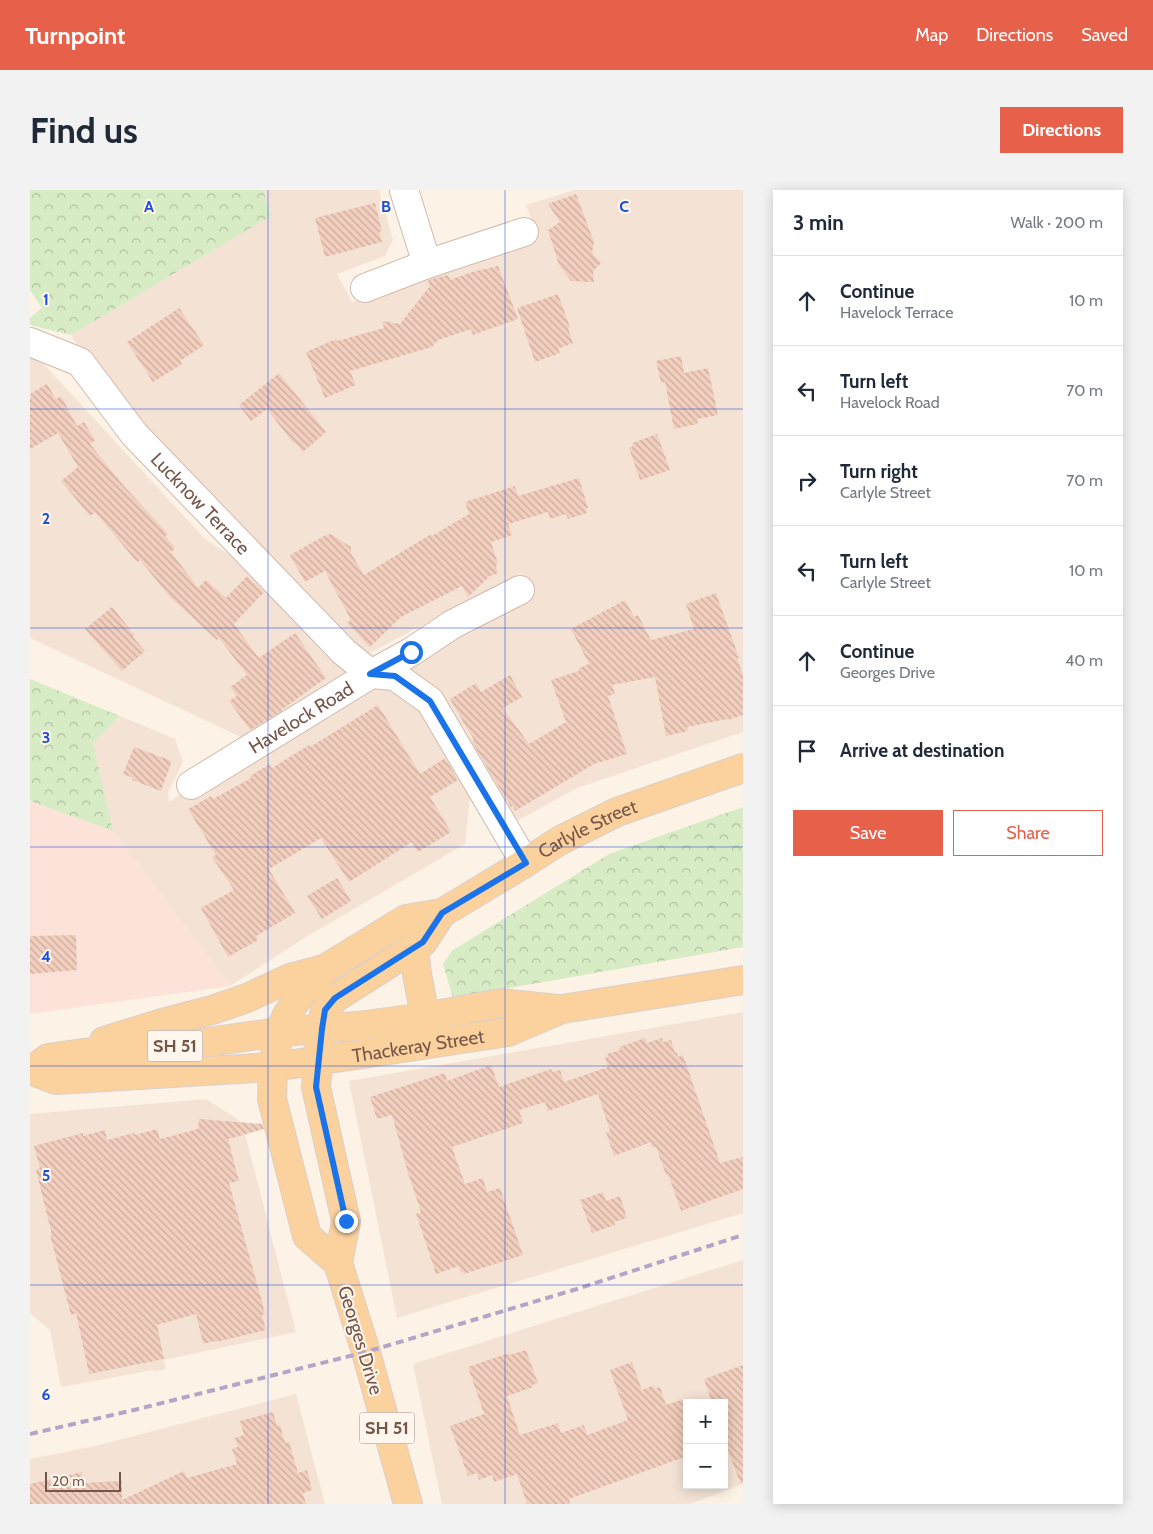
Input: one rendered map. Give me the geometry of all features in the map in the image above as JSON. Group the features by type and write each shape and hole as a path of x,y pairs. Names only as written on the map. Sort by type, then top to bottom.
{"main road":[{"name":"Carlyle Street","path":"279,1032 287,1015 302,992 326,968 406,920 442,913 559,841 617,812 743,768"},
{"name":"Carlyle Street","path":"319,1060 325,1010 335,998 423,942 442,913"},
{"path":"414,947 425,1017"},
{"path":"83,1053 108,1039 212,1010 247,998 290,978 326,968"},
{"name":"Thackeray Street","path":"273,1067 508,1032 562,1009 743,980"},
{"name":"Thackeray Street","path":"322,1029 425,1017 501,1003 562,1009"},
{"name":"SH 51","path":"31,1070 48,1058 83,1053 187,1045 279,1032 322,1029"},
{"name":"Georges Drive","path":"279,1032 273,1067 272,1100 307,1236 338,1263"},
{"name":"Georges Drive","path":"319,1060 316,1087 346,1221 338,1263 366,1352 408,1504"},
{"name":"SH 51","path":"31,1070 56,1080 273,1067"}],"street":[{"path":"404,190 427,264"},
{"path":"365,288 427,264 524,232"},
{"name":"Lucknow Terrace","path":"30,342 80,362 134,434 344,652 370,674"},
{"path":"370,674 411,652 453,624 520,590"},
{"name":"Havelock Road","path":"191,785 370,674 395,676 430,701 526,863"}],"shaded area":[{"path":"263,190 379,190 393,240 385,256 337,274 352,302 538,238 526,205 574,190 743,190 743,732 577,788 515,822 406,667 422,655 531,599 521,573 368,654 340,637 152,457 71,335 271,216"},
{"path":"30,355 40,360 205,539 252,569 353,673 245,739 30,638"},
{"path":"353,681 374,683 420,704 471,789 465,844 306,937 230,986 113,831 93,743 120,716 175,739 183,762 168,792 169,802"},
{"path":"30,801 113,831 230,986 30,1014"},
{"path":"743,1012 743,1213 397,1318 349,1081"},
{"path":"206,1099 242,1122 296,1332 164,1360 166,1369 154,1372 153,1370 61,1387 50,1330 30,1313 30,1114"},
{"path":"743,1260 743,1484 690,1504 442,1504 413,1364"},
{"path":"296,1394 325,1504 30,1504 30,1459 95,1446"}],"green space":[{"path":"30,190 263,190 271,216 71,335 30,325 30,318 42,308 30,290"},
{"path":"30,679 120,716 93,743 113,831 30,801"},
{"path":"743,807 743,947 453,998 443,964 453,950 609,854"}],"building":[{"path":"576,194 594,242 592,253 601,263 593,271 594,282 571,281 559,265 548,230 560,222 548,204"},
{"path":"375,203 382,231 379,232 382,242 325,257 315,218"},
{"path":"498,266 518,319 473,335 471,329 438,340 432,347 350,371 356,385 325,398 306,352 336,339 337,341 384,328 382,321 400,324 430,286 428,280 448,275 450,280 472,272"},
{"path":"558,294 570,327 568,328 573,343 558,349 560,353 535,362 517,308"},
{"path":"179,308 204,345 180,361 182,364 153,382 127,342"},
{"path":"681,356 684,373 708,368 718,415 697,419 698,424 674,429 665,382 661,383 656,361"},
{"path":"279,373 326,432 303,452 293,443 267,409 251,421 239,405"},
{"path":"47,384 56,399 61,396 77,426 84,422 95,440 90,444 123,485 168,534 165,536 175,548 171,552 198,588 206,580 226,598 247,576 264,592 234,624 259,658 295,633 326,678 282,711 250,730 229,701 237,696 230,687 247,675 219,638 217,640 170,597 140,560 137,562 95,512 90,516 61,481 78,467 58,433 30,449 30,394"},
{"path":"657,434 670,470 640,480 629,448 633,446 632,443"},
{"path":"579,478 588,508 586,508 587,513 568,519 566,514 550,519 548,512 508,524 512,535 491,542 498,564 496,565 498,573 490,576 468,597 462,586 401,617 370,647 347,623 351,620 325,571 305,582 290,555 331,534 351,547 351,553 364,575 431,534 432,536 469,514 465,502 515,486 518,496"},
{"path":"716,593 739,658 737,658 743,675 743,715 727,720 687,727 688,731 666,736 655,677 612,685 615,694 608,696 627,754 594,764 515,811 472,742 474,740 450,699 476,683 481,692 510,675 522,697 503,708 529,744 566,722 551,680 579,671 579,668 589,664 571,629 625,600 634,617 638,615 651,640 694,629 686,604"},
{"path":"112,607 135,635 133,637 145,651 122,671 85,629"},
{"path":"378,705 420,774 445,758 458,780 430,797 451,832 418,852 412,842 349,882 321,838 269,869 295,913 256,936 258,940 228,957 201,908 234,890 212,857 216,855 188,809 211,796 213,799 251,778 250,776 270,764 272,768"},
{"path":"134,747 172,761 161,791 132,780 133,778 123,774"},
{"path":"337,878 351,901 322,919 307,896"},
{"path":"76,935 77,970 30,974 30,936"},
{"path":"645,1038 647,1043 662,1038 663,1042 671,1040 678,1057 683,1055 720,1163 743,1157 743,1189 681,1211 668,1174 666,1175 656,1147 652,1148 651,1142 614,1156 606,1132 610,1131 598,1094 548,1111 545,1102 519,1110 523,1123 452,1147 465,1184 483,1178 487,1192 500,1188 523,1255 464,1274 463,1272 461,1273 459,1266 436,1274 416,1214 421,1212 392,1115 377,1119 370,1097 445,1073 447,1081 491,1065 499,1087 551,1069 552,1072 560,1070 564,1082 608,1067 605,1058 608,1057 607,1054 620,1050 619,1047"},
{"path":"199,1119 262,1124 264,1129 228,1139 239,1181 229,1183 261,1298 265,1314 262,1315 266,1330 203,1344 196,1314 157,1325 164,1359 89,1374 76,1313 71,1315 50,1235 52,1235 36,1170 40,1168 34,1146 83,1133 83,1136 105,1130 107,1140 157,1129 160,1139 198,1129"},
{"path":"603,1192 606,1201 620,1196 627,1218 614,1222 615,1225 592,1233 580,1200"},
{"path":"526,1350 538,1383 532,1385 533,1387 507,1396 520,1435 558,1423 561,1433 584,1425 587,1435 628,1420 610,1370 632,1362 642,1390 654,1385 655,1389 660,1387 666,1405 683,1399 683,1457 569,1499 570,1504 527,1504 517,1474 494,1482 492,1475 479,1480 477,1473 468,1476 450,1426 484,1414 468,1367 509,1353 509,1355"},
{"path":"743,1365 743,1483 740,1483 728,1450 728,1399 711,1399 704,1379"},
{"path":"273,1412 277,1426 280,1425 285,1443 289,1442 298,1473 307,1470 312,1490 303,1493 306,1504 30,1504 30,1484 82,1472 81,1483 122,1481 122,1500 184,1471 187,1478 237,1464 232,1449 238,1447 235,1438 244,1435 240,1421"}],"railway":[{"path":"30,1434 366,1352 577,1289 743,1235"}],"route":[{"path":"346,1221 316,1087 325,1010 335,998 423,942 442,913 526,863 430,701 395,676 370,674 411,652"}]}
